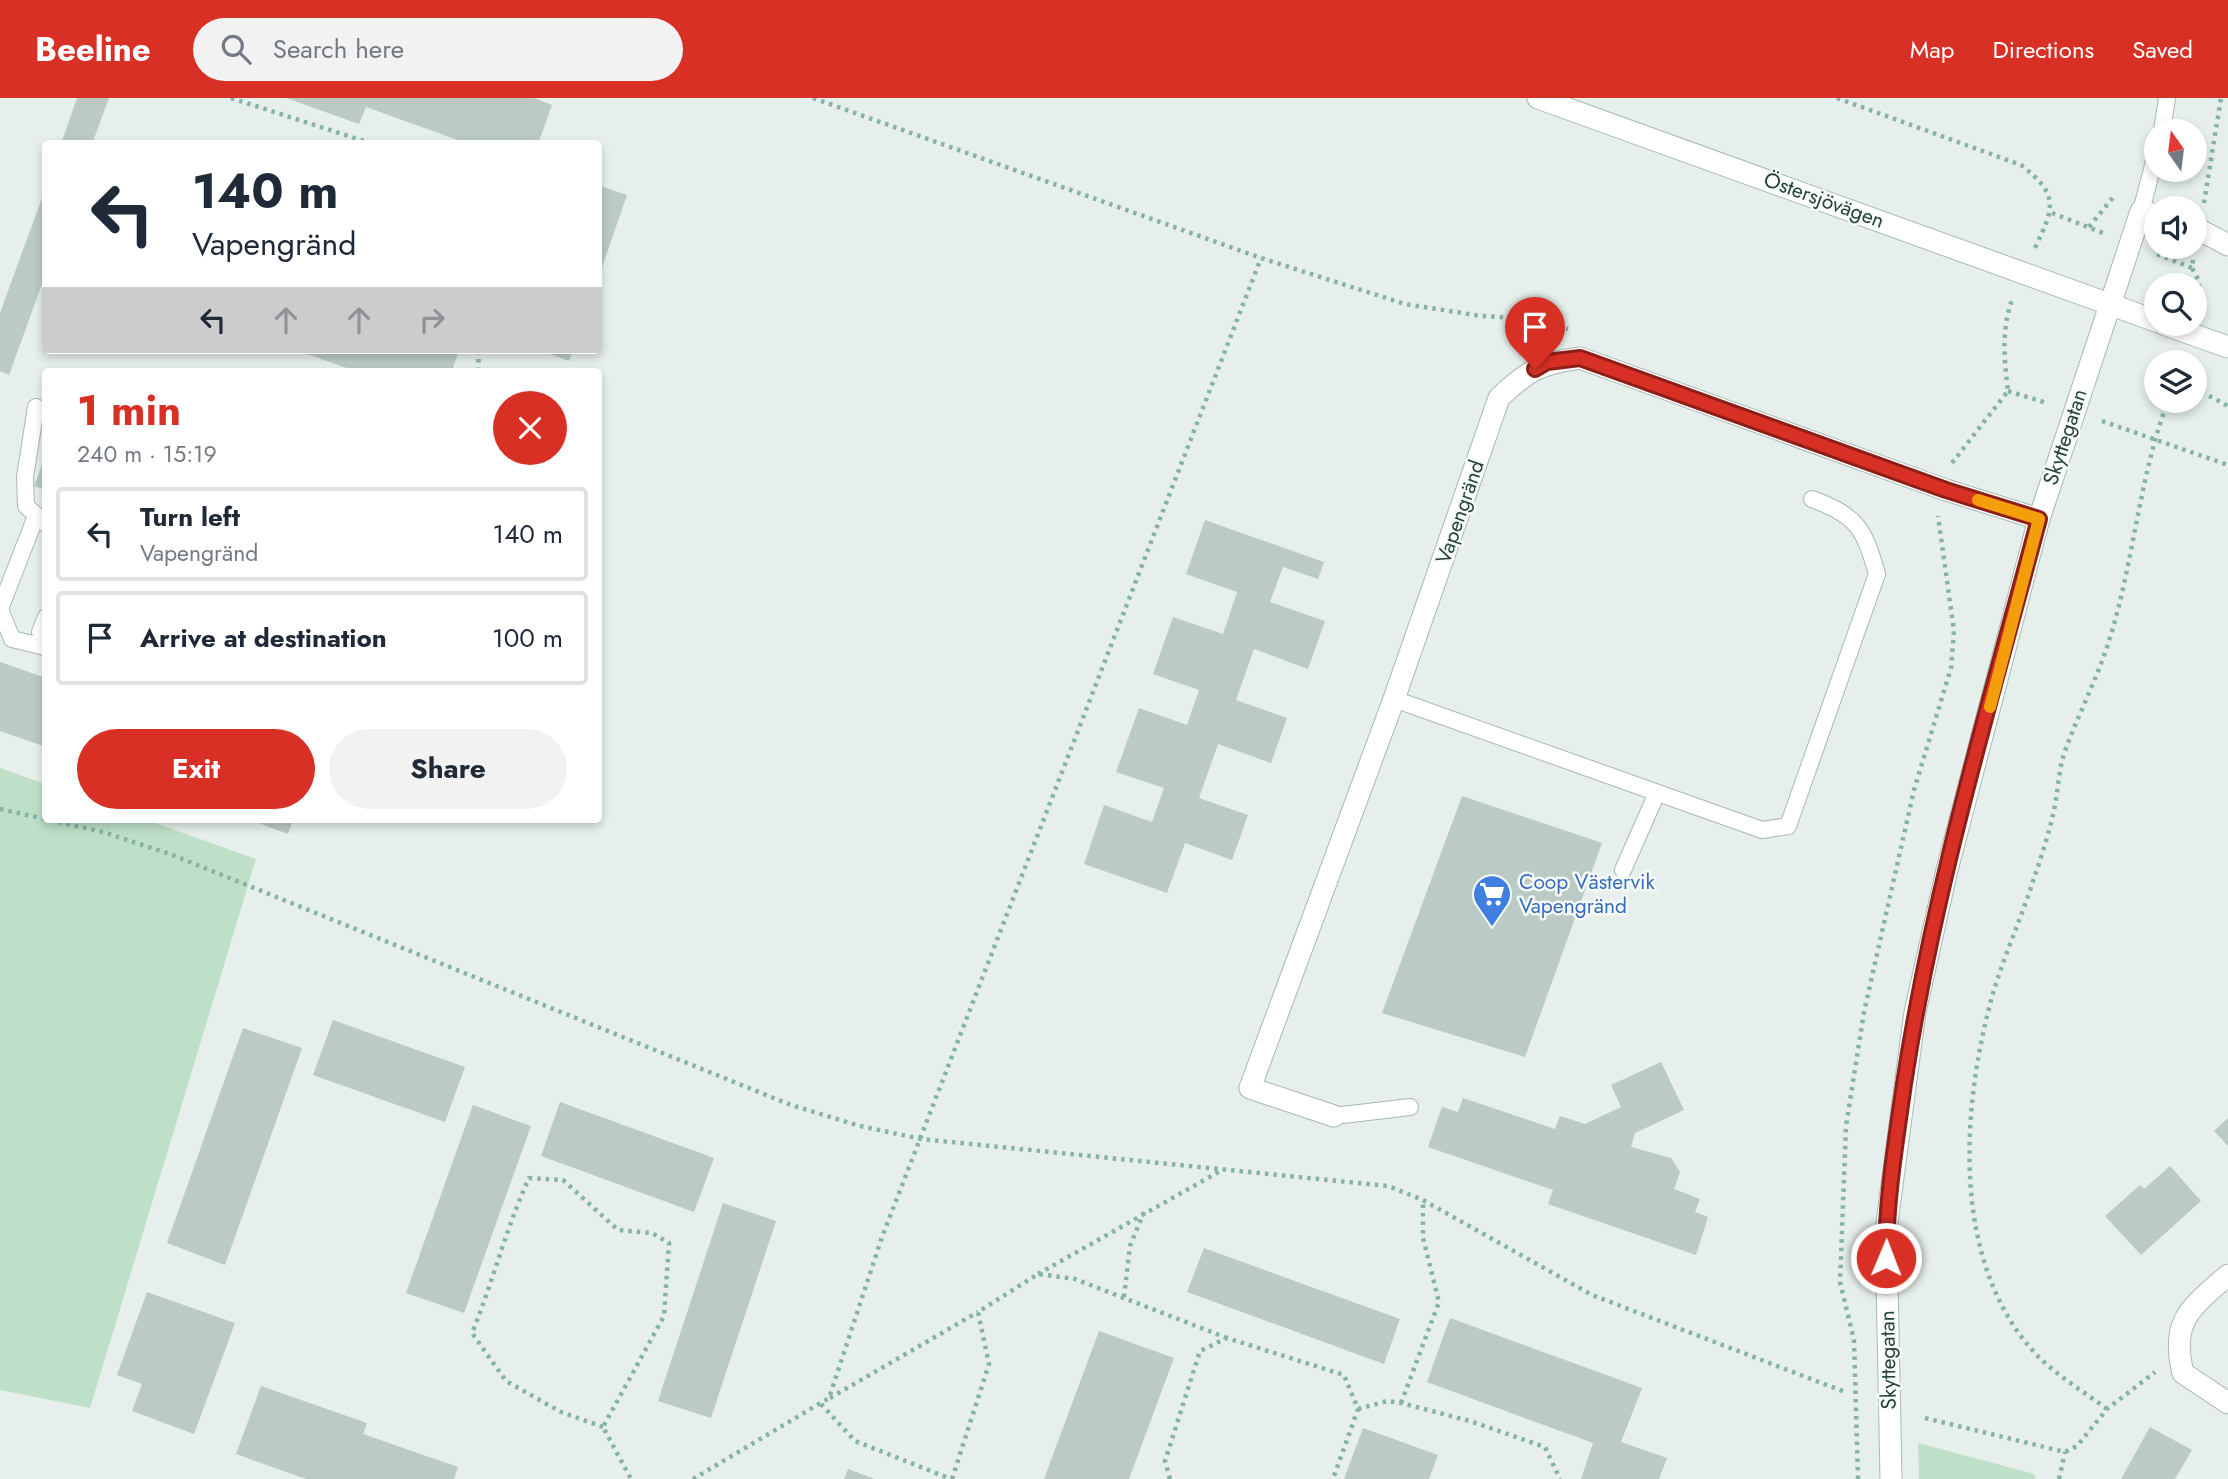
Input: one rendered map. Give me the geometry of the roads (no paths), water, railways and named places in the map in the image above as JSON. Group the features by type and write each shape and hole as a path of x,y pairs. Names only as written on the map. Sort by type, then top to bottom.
{"street":[{"name":"Östersjövägen","path":"1538,98 2144,317"},
{"path":"2110,304 2144,225"},
{"path":"2207,234 2228,245"},
{"name":"Skyttegatan","path":"1891,1479 1886,1230 1915,1012 1947,870 2039,519 2072,410 2110,304"},
{"path":"2197,336 2228,347"},
{"name":"Vapengränd","path":"1334,1116 1251,1088 1394,699 1499,398 1522,376 1547,362 1580,358 1946,490 2039,519"},
{"path":"2228,1275 2187,1312 2177,1339 2183,1373 2228,1403"}],"lane":[{"path":"2164,119 2167,98"},
{"path":"36,407 25,477 26,506 41,520 0,610 12,639 42,647"},
{"path":"1394,699 1762,830 1788,826 1877,574 1865,534 1838,509 1812,499"},
{"path":"1623,870 1657,793"},
{"path":"1334,1116 1410,1107"}],"place":[{"name":"Coop Västervik Vapengränd","path":"1492,928"}]}
